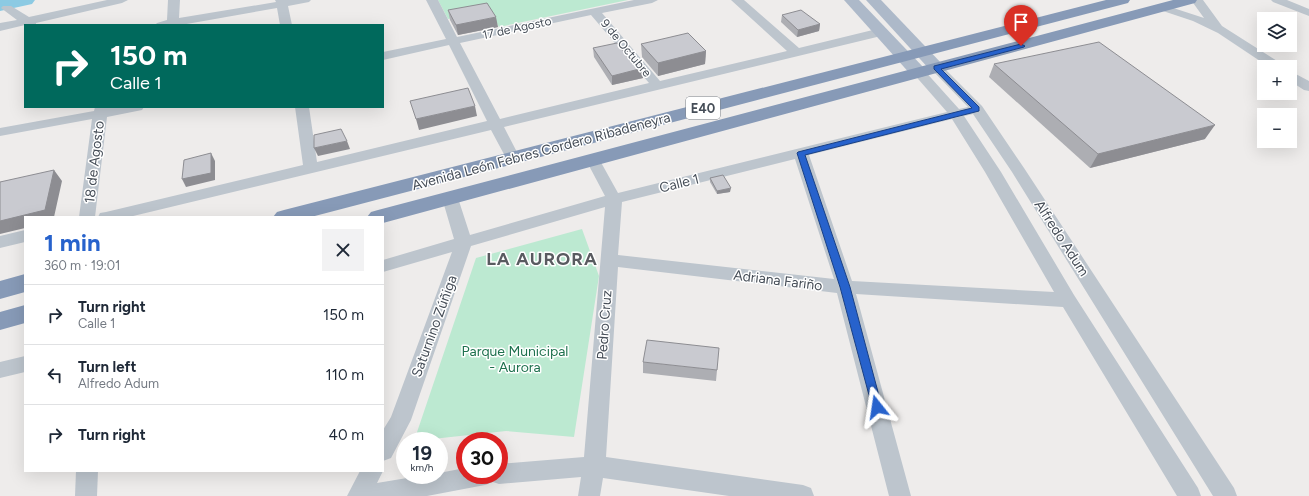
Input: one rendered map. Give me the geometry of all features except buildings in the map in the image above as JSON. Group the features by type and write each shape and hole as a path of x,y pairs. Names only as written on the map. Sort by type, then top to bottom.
{"highway":[{"name":"Avenida León Febres Cordero Ribadeneyra","path":"288,216 513,158 599,134 922,53 1123,0"},
{"name":"Avenida León Febres Cordero Ribadeneyra","path":"382,216 1190,0"},
{"path":"599,134 596,139 598,148 612,154"},
{"path":"542,150 548,153 553,162 548,172"},
{"path":"428,180 420,185 416,191 417,197 423,201 441,200"},
{"path":"349,200 363,205 365,210 363,216"},
{"path":"0,290 24,284"},
{"path":"0,321 24,314"}],"main road":[{"name":"Alfredo Adum","path":"851,0 918,72"},
{"name":"Alfredo Adum","path":"873,0 937,68"}],"street":[{"path":"0,27 29,23 122,0"},
{"path":"174,0 168,24 281,2 305,0"},
{"path":"432,0 513,158"},
{"name":"17 de Agosto","path":"384,56 652,0"},
{"path":"736,0 796,52"},
{"path":"1197,0 1204,11 1222,30"},
{"path":"1277,0 1309,12"},
{"path":"1298,0 1309,12"},
{"path":"281,2 286,24"},
{"path":"7,8 29,23"},
{"path":"1161,8 1197,19 1222,30 1267,60"},
{"name":"9 de Octubre","path":"594,11 657,85"},
{"path":"110,216 881,32"},
{"name":"Alfredo Adum","path":"937,68 977,109 1226,496"},
{"name":"Alfredo Adum","path":"918,72 956,114 993,172 1068,300 1190,496"},
{"path":"1297,79 1309,87"},
{"path":"0,132 101,111 128,108"},
{"path":"302,108 311,169"},
{"name":"Calle 1","path":"384,266 614,199 977,109"},
{"name":"18 de Agosto","path":"87,216 101,111"},
{"path":"801,153 845,287 900,496"},
{"path":"593,160 614,199"},
{"path":"993,172 1018,171"},
{"name":"Pedro Cruz","path":"588,496 594,466 614,199"},
{"path":"441,200 464,243"},
{"path":"0,242 24,236"},
{"name":"Saturnino Zúñiga","path":"384,449 400,420 464,243"},
{"name":"Adriana Fariño","path":"609,260 845,287 1068,300"},
{"path":"0,370 24,364"},
{"path":"508,473 594,466 803,496"},
{"path":"86,496 87,472"},
{"path":"358,496 371,472"},
{"path":"367,496 456,480"}],"green space":[{"path":"438,0 628,0 499,27 490,11 448,19"},
{"name":"Parque Municipal - Aurora","path":"582,229 599,276 574,437 506,431 456,432 456,436 448,437 448,432 417,432 476,258"}],"waterway":[{"path":"0,5 26,0"}],"district":[{"name":"LA AURORA","path":"542,259"}],"route":[{"path":"877,407 845,287 801,153 977,109 937,68 1021,46"}]}
